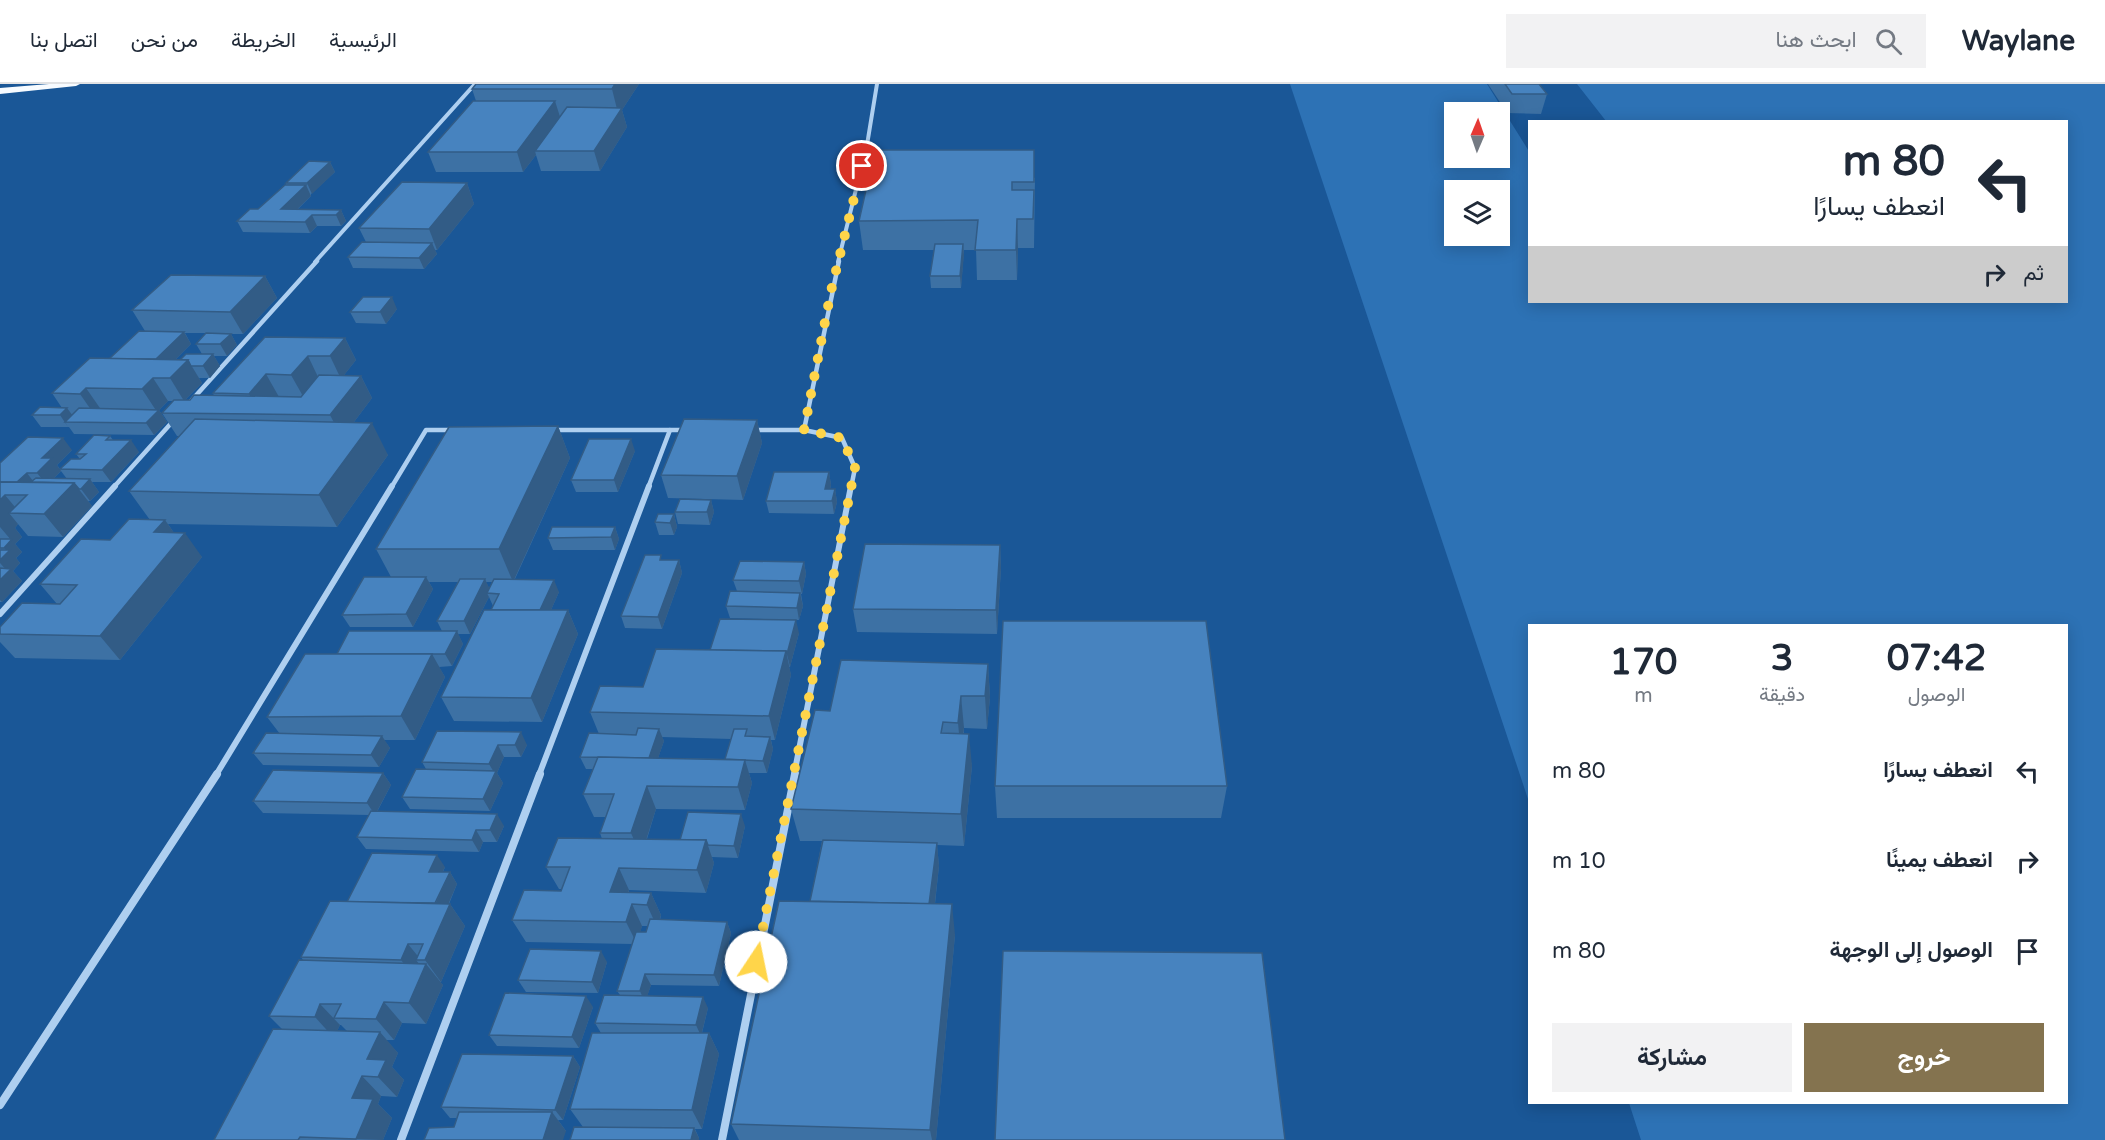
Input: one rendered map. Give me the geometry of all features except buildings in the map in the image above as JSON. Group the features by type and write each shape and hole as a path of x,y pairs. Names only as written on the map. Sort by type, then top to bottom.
{"main road":[{"path":"0,91 76,84"}],"street":[{"path":"0,614 474,84"},
{"path":"804,430 831,291 867,145 877,84"},
{"path":"0,1105 190,818 426,430 461,430"},
{"path":"542,430 692,430"},
{"path":"401,1140 670,430"},
{"path":"722,1140 855,468 842,438 804,430 748,430"}],"shaded area":[{"path":"1290,84 1487,84 1498,102 1444,102 1444,168 1510,168 1510,121 1528,150 1528,303 2068,303 2068,120 1605,120 1577,84 2105,84 2105,1140 1641,1140 1629,1104 2068,1104 2068,624 1528,624 1528,799"}],"route":[{"path":"756,962 855,468 842,438 804,430 831,291 862,166"}]}
